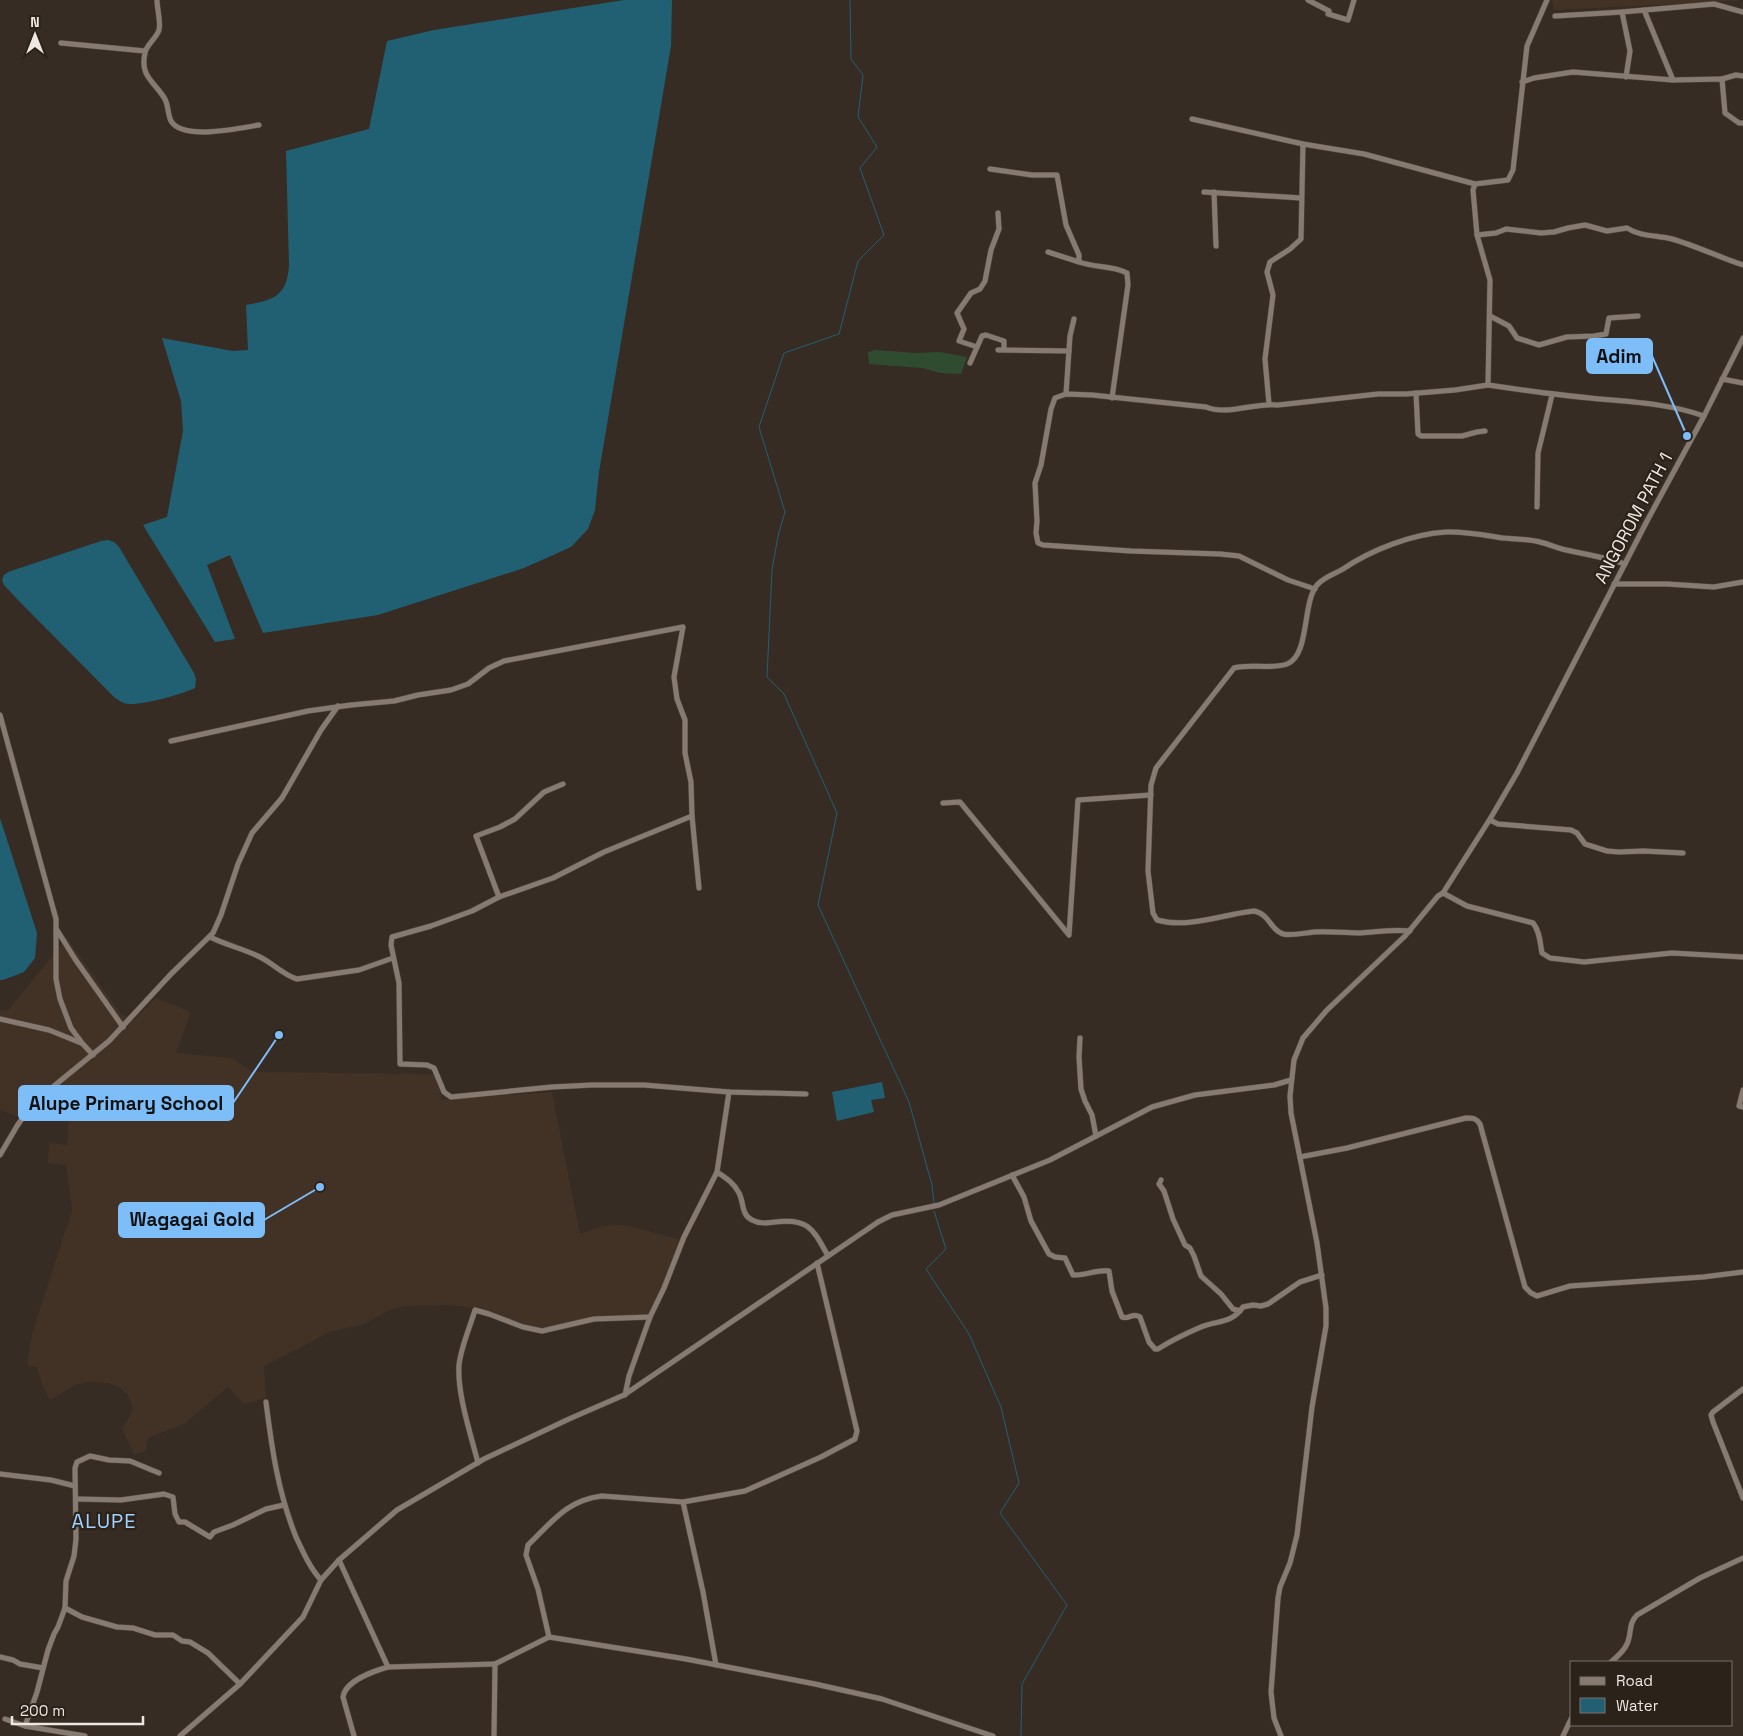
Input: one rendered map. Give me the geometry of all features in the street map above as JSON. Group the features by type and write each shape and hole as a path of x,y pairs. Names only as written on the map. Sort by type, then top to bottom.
{"street":[{"path":"157,0 159,30 145,51 145,71 148,80 164,97 171,121 178,128 195,131 212,131 259,125"},
{"path":"1308,0 1329,10 1328,14 1348,20 1354,0"},
{"path":"1192,119 1303,144 1364,154 1475,184 1508,180 1513,170 1527,46 1547,0"},
{"path":"1556,16 1714,4 1743,12"},
{"path":"1644,10 1673,80"},
{"path":"1622,12 1630,51 1626,77"},
{"path":"61,43 145,51"},
{"path":"1522,82 1534,78 1573,72 1594,72 1626,77 1673,80 1722,79 1736,75 1743,76"},
{"path":"1722,79 1725,113 1739,123 1743,122"},
{"path":"1269,404 1265,359 1273,295 1267,272 1270,262 1301,239 1303,144"},
{"path":"990,170 1032,175 1056,174 1066,225 1079,255 1079,262"},
{"path":"1475,184 1473,190 1476,235 1490,280 1488,385"},
{"path":"1204,192 1301,198"},
{"path":"1214,192 1216,246"},
{"path":"977,347 959,341 964,329 957,313 971,293 980,289 985,281 991,250 999,229 998,213"},
{"path":"1476,235 1496,233 1506,229 1541,233 1554,232 1585,225 1607,231 1627,228 1636,234 1678,241 1743,265"},
{"path":"1048,252 1086,265 1118,268 1127,273 1128,285 1112,398"},
{"path":"1490,316 1509,326 1517,338 1539,345 1567,337 1606,334 1609,318 1638,316"},
{"path":"1066,394 1070,336 1074,320"},
{"path":"970,363 982,336 986,335 1004,341 1001,349 1069,350"},
{"name":"ANGOROM PATH 1","path":"1282,1736 1274,1718 1272,1692 1278,1598 1280,1587 1292,1557 1311,1417 1326,1326 1322,1275 1291,1113 1291,1080 1294,1060 1308,1031 1333,1004 1410,931 1438,896 1443,893 1490,820 1517,773 1743,338"},
{"path":"1722,379 1743,383"},
{"path":"1315,589 1288,580 1238,556 1132,551 1043,545 1038,543 1036,538 1035,483 1044,454 1052,402 1055,398 1066,394 1092,395 1222,410 1378,394 1455,390 1488,385 1552,395 1666,406 1704,416"},
{"path":"1416,393 1418,434 1421,436 1462,436 1485,431"},
{"path":"1537,507 1538,453 1552,395"},
{"path":"1410,931 1288,934 1278,932 1261,912 1254,911 1195,921 1162,922 1157,920 1153,913 1148,871 1152,779 1156,768 1234,668 1278,666 1289,663 1300,648 1315,589 1322,580 1376,550 1419,536 1447,532 1465,533 1539,542 1625,564"},
{"path":"1614,584 1667,584 1714,587 1743,582"},
{"path":"171,741 298,713 338,706 394,702 451,690 468,684 489,668 504,661 683,627 674,677 677,699 685,720 685,753 691,782 692,816 699,888"},
{"path":"0,1155 16,1126 28,1110 54,1086 93,1055 171,974 210,937 218,924 238,864 252,833 282,798 321,730 338,706"},
{"path":"0,715 53,902 57,930 56,979 60,999 71,1028 82,1044 93,1055"},
{"path":"499,897 476,836 515,819 544,792 563,784"},
{"path":"943,803 960,802 1069,935 1078,800 1151,795"},
{"path":"692,816 604,852 553,878 499,897 451,919 396,935 391,940 399,983 400,1064 427,1064 434,1068 446,1095 456,1096 592,1085 644,1085 729,1092 806,1094"},
{"path":"1490,820 1498,824 1571,830 1577,833 1585,844 1607,851 1635,850 1682,853"},
{"path":"1443,893 1468,906 1533,923 1538,933 1542,953 1550,958 1584,962 1672,953 1743,957"},
{"path":"57,930 122,1027"},
{"path":"210,937 259,956 290,977 297,979 359,970 393,958"},
{"path":"0,1019 48,1030 82,1044"},
{"path":"1080,1038 1081,1089 1092,1114 1096,1136"},
{"path":"180,1736 240,1684 303,1617 322,1580 339,1560 397,1510 478,1463 568,1419 624,1395 878,1222 892,1215 939,1205 1050,1160 1152,1107 1195,1095 1274,1085 1291,1080"},
{"path":"1743,1090 1738,1106 1743,1107"},
{"path":"624,1395 650,1317 664,1288 684,1237 717,1172 729,1092"},
{"path":"1300,1157 1347,1148 1466,1118 1474,1118 1480,1124 1525,1287 1531,1293 1537,1296 1570,1286 1703,1277 1743,1272"},
{"path":"717,1172 734,1185 741,1196 746,1216 750,1220 758,1223 791,1222 807,1225 813,1230 828,1256"},
{"path":"1012,1175 1024,1197 1031,1221 1049,1254 1064,1258 1073,1275 1081,1276 1104,1270 1108,1272 1112,1291 1122,1317 1126,1318 1134,1315 1140,1317 1149,1342 1158,1349 1202,1327 1230,1320 1243,1307 1268,1304 1300,1282 1322,1275"},
{"path":"1160,1180 1159,1184 1164,1191 1185,1245 1190,1248 1201,1276 1221,1294 1233,1309 1240,1311"},
{"path":"549,1637 538,1589 526,1555 528,1545 576,1502 602,1496 683,1502 744,1491 855,1439 858,1430 817,1263"},
{"path":"478,1463 462,1396 460,1379 462,1353 475,1310 523,1327 542,1331 594,1319 650,1317"},
{"path":"1743,1389 1713,1412 1711,1418 1743,1498"},
{"path":"266,1402 276,1477 284,1505 305,1556 314,1572 322,1580"},
{"path":"25,1726 37,1692 48,1650 65,1608 66,1581 74,1556 76,1539 75,1468 77,1462 90,1456 109,1460 130,1461 159,1473"},
{"path":"0,1474 51,1480 75,1486"},
{"path":"76,1499 121,1500 143,1496 170,1495 173,1497 175,1514 179,1522 185,1522 210,1537 214,1532 266,1509 284,1505"},
{"path":"683,1502 703,1592 716,1665"},
{"path":"1612,1661 1627,1645 1630,1625 1638,1615 1700,1578 1743,1558"},
{"path":"339,1560 388,1667"},
{"path":"65,1608 82,1617 117,1627 133,1628 155,1635 173,1635 182,1641 190,1642 208,1653 240,1684"},
{"path":"354,1736 343,1697 347,1688 360,1678 388,1667 495,1664 549,1637 815,1684 882,1699 993,1736"},
{"path":"0,1657 20,1664 42,1668"},
{"path":"494,1736 495,1664"},
{"path":"5,1719 25,1726 85,1736"},
{"path":"1563,1736 1570,1722"}],"shaded area":[{"path":"1552,0 1738,0 1738,1 1554,10"},
{"path":"67,938 121,1014 135,1019 156,998 191,1012 176,1053 232,1058 253,1072 434,1074 440,1090 441,1100 552,1092 580,1234 604,1226 617,1225 629,1226 682,1240 649,1315 591,1317 560,1325 537,1328 476,1308 448,1305 405,1306 390,1310 362,1325 332,1331 264,1366 266,1398 244,1404 228,1387 184,1424 148,1438 146,1451 134,1455 122,1428 131,1414 132,1406 128,1395 120,1388 109,1383 89,1382 77,1384 50,1400 42,1384 37,1367 27,1365 32,1334 72,1210 66,1165 48,1163 49,1143 67,1145 69,1120 31,1115 18,1117 0,1110 0,1010 8,1010"}],"green space":[{"path":"875,350 915,353 940,352 967,357 961,374 941,373 922,368 869,364 868,352"}],"water":[{"path":"624,0 672,0 671,46 599,472 595,510 588,529 571,547 524,568 378,615 263,633 230,555 207,565 235,639 215,642 143,525 167,517 183,431 181,401 162,338 233,351 248,350 246,305 264,301 277,295 282,290 288,275 286,151 369,129 387,41 434,30"},
{"path":"108,540 114,542 119,547 194,673 196,679 195,688 144,703 128,704 120,701 4,585 2,580 8,572"},
{"path":"0,818 37,933 35,958 24,972 3,980 0,980"},
{"path":"882,1082 885,1098 871,1100 874,1112 837,1121 832,1092"}],"waterway":[{"path":"850,0 851,59 863,75 858,117 877,147 860,168 884,235 858,261 839,334 784,353 759,427 785,512 778,536 772,570 767,677 784,694 837,813 818,905 909,1102 932,1185 934,1203"},
{"path":"934,1211 946,1249 926,1269 969,1334 1001,1407 1019,1483 1000,1513 1067,1605 1022,1684 1021,1736"}],"place":[{"name":"Adim","path":"1687,436"},
{"name":"Alupe Primary School","path":"279,1035"},
{"name":"Wagagai Gold","path":"320,1187"}],"district":[{"name":"ALUPE","path":"104,1521"}]}
